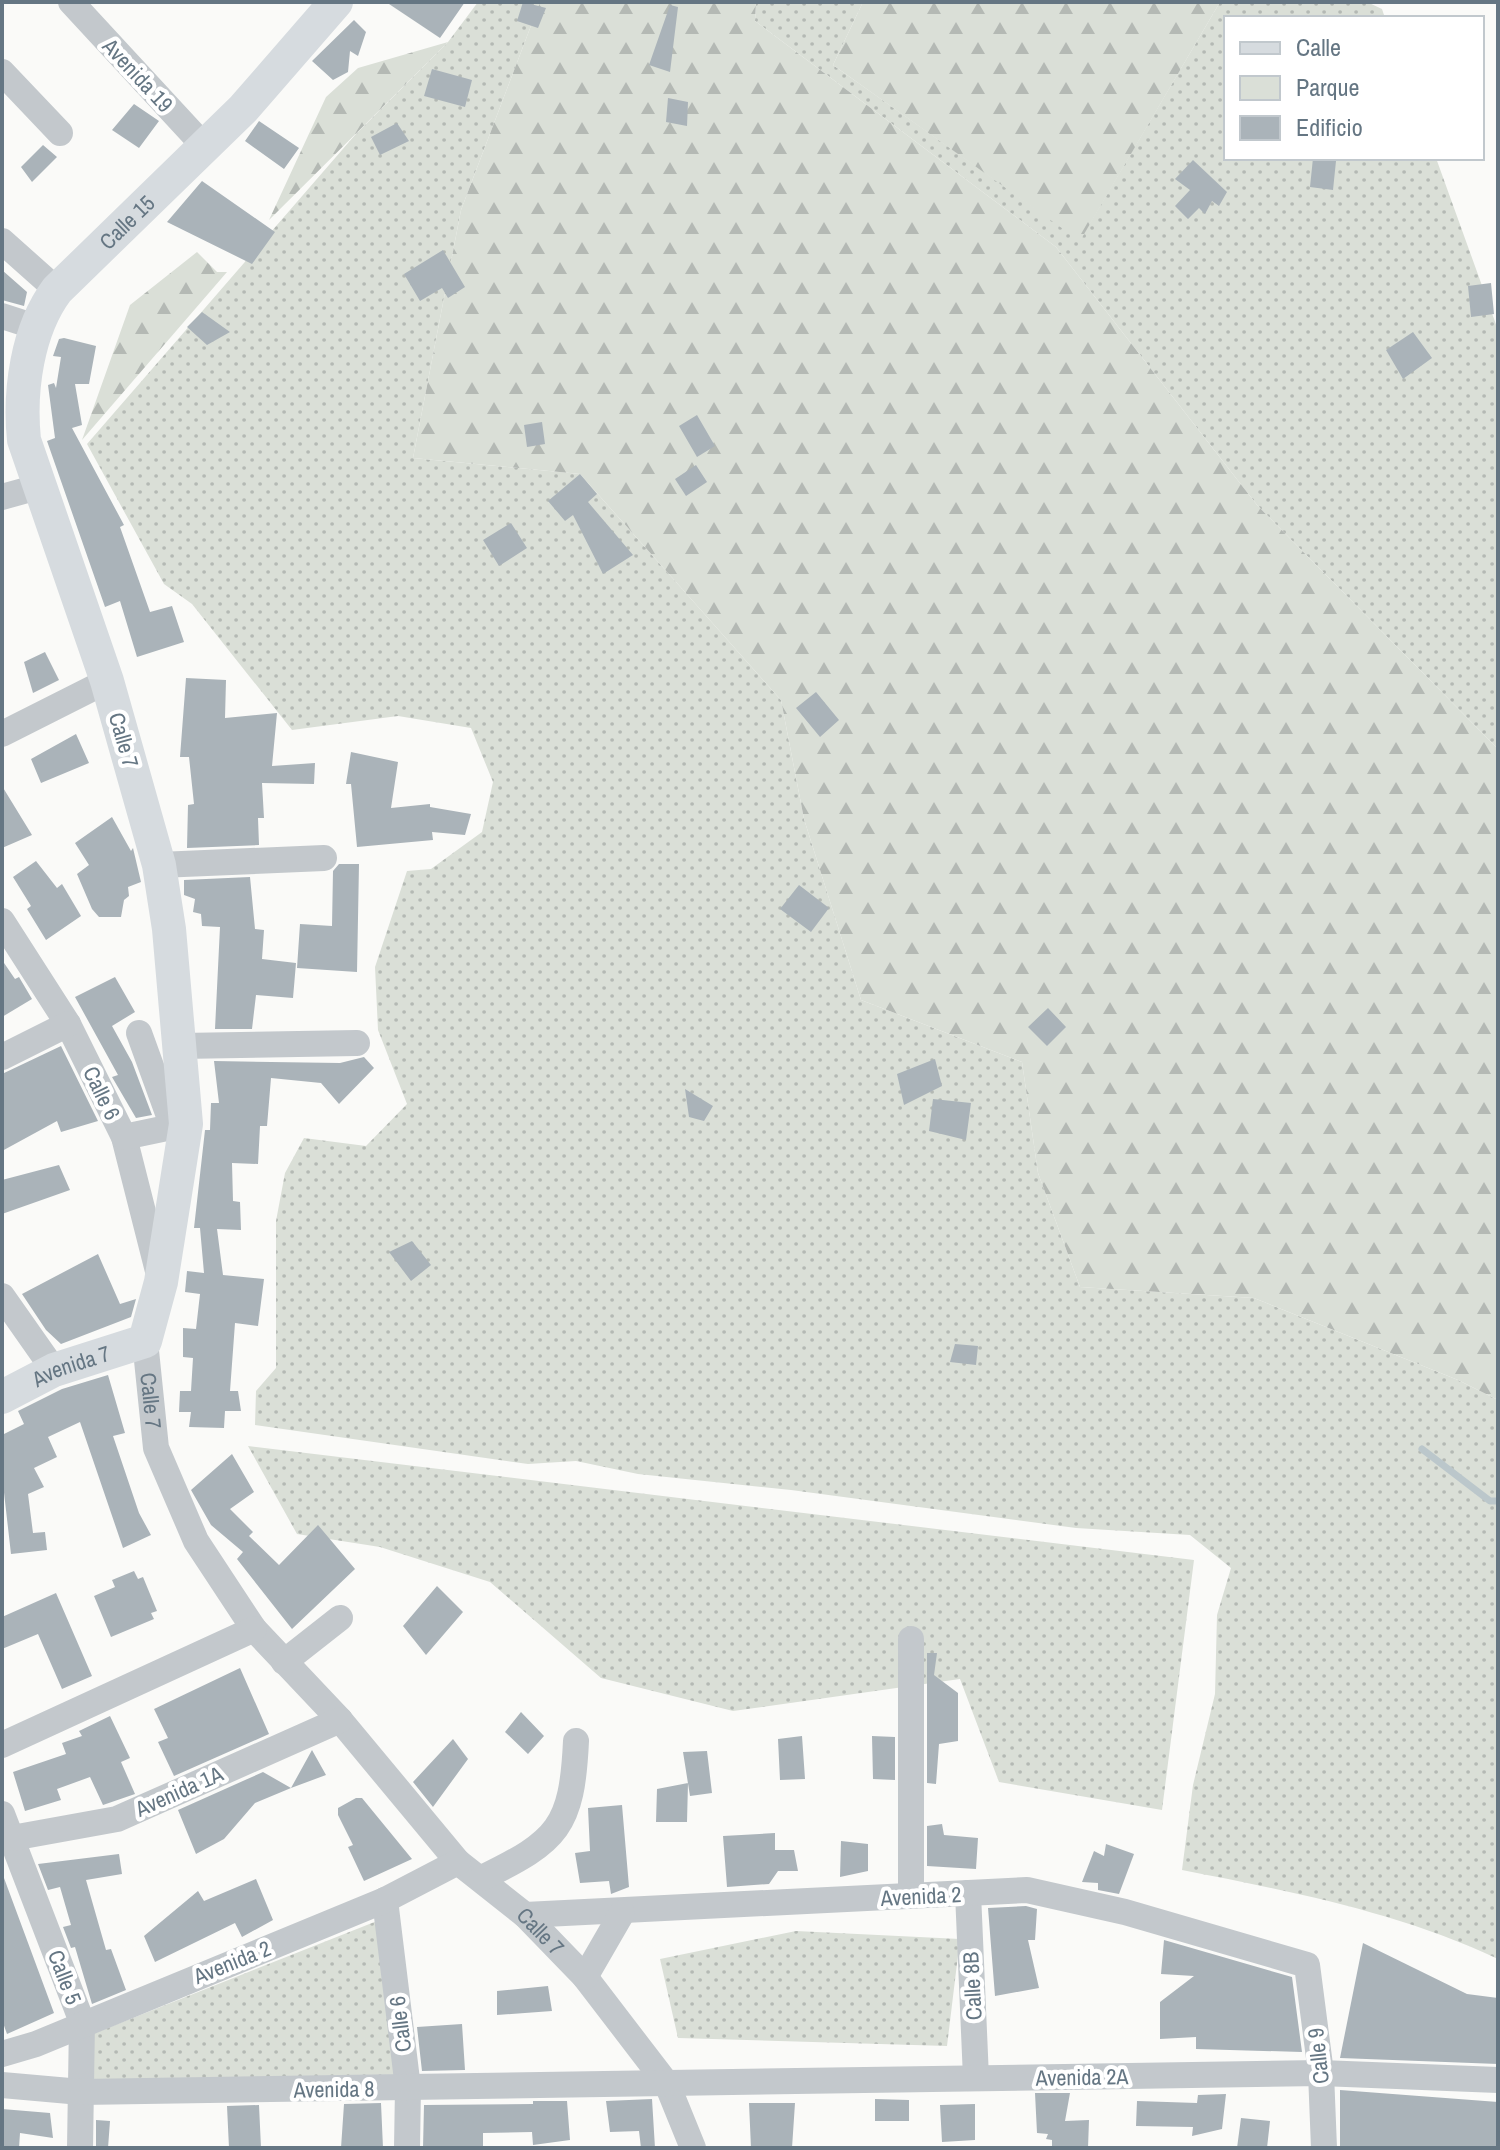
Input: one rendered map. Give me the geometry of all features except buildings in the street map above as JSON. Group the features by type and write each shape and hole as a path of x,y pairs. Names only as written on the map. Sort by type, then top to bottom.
{"main road":[{"name":"Calle 15","path":"38,487 22,419 36,327 57,290 205,147 336,2"},
{"name":"Calle 7","path":"38,487 107,681 159,865 180,1046 180,1125 161,1282 145,1341"},
{"name":"Avenida 7","path":"2,1397 54,1370 145,1341"}],"street":[{"name":"Avenida 19","path":"71,2 205,147"},
{"path":"8,88 60,133"},
{"path":"2,241 57,290"},
{"path":"2,316 36,327"},
{"path":"2,497 38,487"},
{"path":"2,734 107,681"},
{"path":"159,865 324,858"},
{"name":"Calle 6","path":"2,921 68,1024 124,1137 161,1282"},
{"path":"2,1057 68,1024"},
{"path":"124,1137 180,1125 139,1033"},
{"path":"180,1046 357,1043"},
{"path":"2,1296 54,1370"},
{"name":"Calle 7","path":"145,1341 156,1448 196,1541 254,1629 340,1720 458,1862 525,1915 585,1977 667,2084 694,2146"},
{"path":"284,1662 340,1618"},
{"path":"2,1745 254,1629"},
{"path":"911,1639 911,1896"},
{"name":"Avenida 1A","path":"7,1826 117,1819 340,1720"},
{"path":"482,1878 536,1848 562,1823 574,1789 576,1741"},
{"name":"Calle 5","path":"7,1826 82,2022 80,2148"},
{"name":"Avenida 2","path":"2,2054 36,2044 82,2022 385,1900 458,1862"},
{"name":"Avenida 2","path":"525,1915 622,1913 1027,1890 1125,1912 1307,1965"},
{"name":"Calle 8B","path":"968,1893 976,2078"},
{"name":"Calle 6","path":"385,1900 408,2088 407,2148"},
{"path":"585,1977 622,1913"},
{"name":"Calle 9","path":"1307,1965 1321,2073 1324,2148"},
{"name":"Avenida 2A","path":"667,2084 1321,2073 1498,2080"},
{"name":"Avenida 8","path":"2,2085 81,2092 667,2084"}],"green space":[{"path":"478,2 540,2 461,210 413,458 580,474 781,700 804,819 861,1000 1022,1062 1038,1173 1080,1287 1254,1298 1458,1380 1498,1400 1498,1959 1422,1928 1383,1916 1303,1895 1182,1870 1193,1785 1215,1694 1217,1615 1231,1568 1190,1535 1076,1528 791,1490 638,1474 576,1461 528,1464 255,1425 256,1391 276,1368 276,1221 285,1173 304,1138 366,1146 407,1104 378,1030 375,967 407,871 431,869 482,832 493,782 471,728 398,716 292,730 192,604 164,584 87,444 355,135 448,42"},
{"path":"540,2 756,2 755,21 1056,247 1257,505 1498,749 1498,1400 1458,1380 1254,1298 1080,1287 1038,1173 1022,1062 861,1000 804,819 781,700 580,474 413,458 461,210"},
{"path":"756,2 863,2 833,65 1080,240 1220,2 1367,2 1382,9 1384,16 1224,16 1224,160 1437,160 1498,330 1498,749 1257,505 1056,247 755,21"},
{"path":"863,2 1220,2 1080,241 833,65"},
{"path":"448,42 269,220 326,97 358,68"},
{"path":"197,252 217,272 227,272 82,440 130,305"},
{"path":"248,1446 1194,1560 1162,1810 999,1782 960,1679 733,1711 601,1678 490,1582 380,1547 297,1534"},
{"path":"377,1921 400,2084 88,2088 90,2035"},
{"path":"796,1931 960,1939 947,2046 678,2038 660,1959"}],"waterway":[{"path":"1422,1449 1490,1501 1498,1501"}]}
